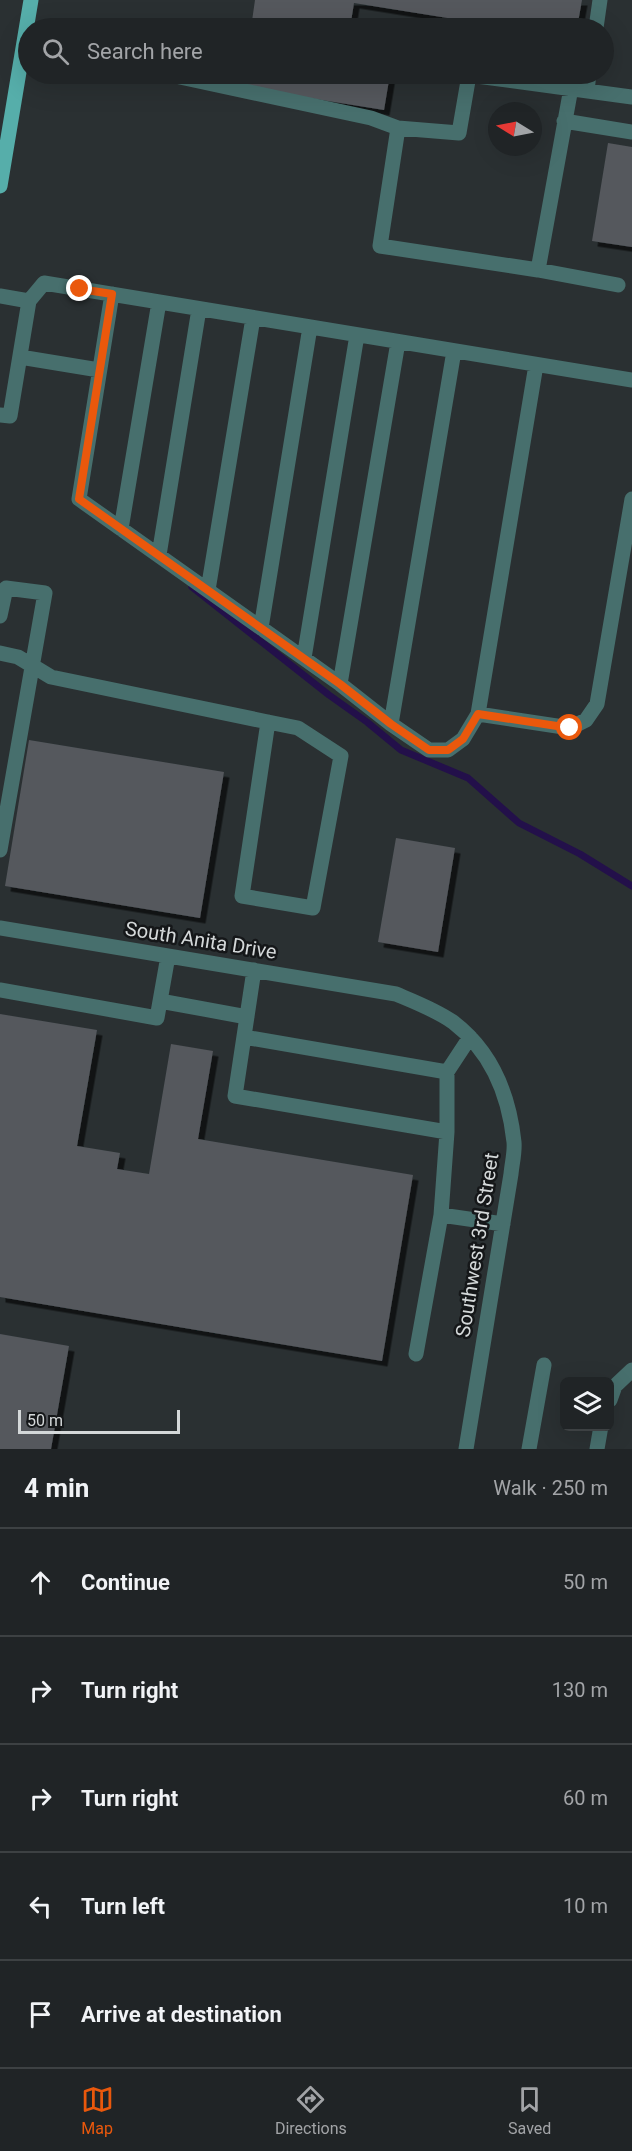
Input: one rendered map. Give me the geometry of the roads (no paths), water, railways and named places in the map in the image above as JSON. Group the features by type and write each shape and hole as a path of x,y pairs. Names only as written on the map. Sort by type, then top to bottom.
{"main road":[{"path":"28,18 31,0"},
{"path":"0,186 18,78"}],"street":[{"path":"597,18 600,0"},
{"path":"213,84 371,118 398,128 459,133 467,84"},
{"path":"540,84 632,97"},
{"path":"587,90 588,84"},
{"path":"538,270 571,88"},
{"path":"564,121 632,132"},
{"path":"398,128 380,246 538,270 618,285"},
{"path":"0,415 10,416 29,301 44,283 632,380"},
{"path":"112,294 79,499 304,658 429,750 448,750 463,739 478,714 536,364"},
{"path":"0,296 29,301"},
{"path":"121,529 159,302"},
{"path":"159,555 199,309"},
{"path":"208,590 253,318"},
{"path":"261,628 310,327"},
{"path":"304,658 357,335"},
{"path":"340,684 398,342"},
{"path":"391,724 454,351"},
{"path":"20,357 99,370"},
{"path":"478,714 570,728 586,720 597,704 632,499"},
{"path":"0,616 6,588 45,593 0,850"},
{"path":"0,653 18,657 51,677 298,728 341,756 313,908 242,896 268,722"},
{"name":"South Anita Drive","path":"0,928 396,994"},
{"path":"0,990 157,1018 168,956"},
{"path":"254,970 235,1096 447,1132"},
{"name":"Southwest 3rd Street","path":"396,994 452,1021 470,1037 487,1056 506,1097 510,1116 514,1144 466,1449"},
{"path":"160,1001 247,1017"},
{"path":"244,1037 447,1072"},
{"path":"416,1354 441,1215 447,1132 447,1072 470,1037"},
{"path":"441,1215 503,1224"},
{"path":"529,1449 544,1365"},
{"path":"614,1388 632,1370"},
{"path":"597,1449 600,1431"}],"waterway":[{"path":"192,587 401,750 468,778 519,823 580,854 632,886"}]}
